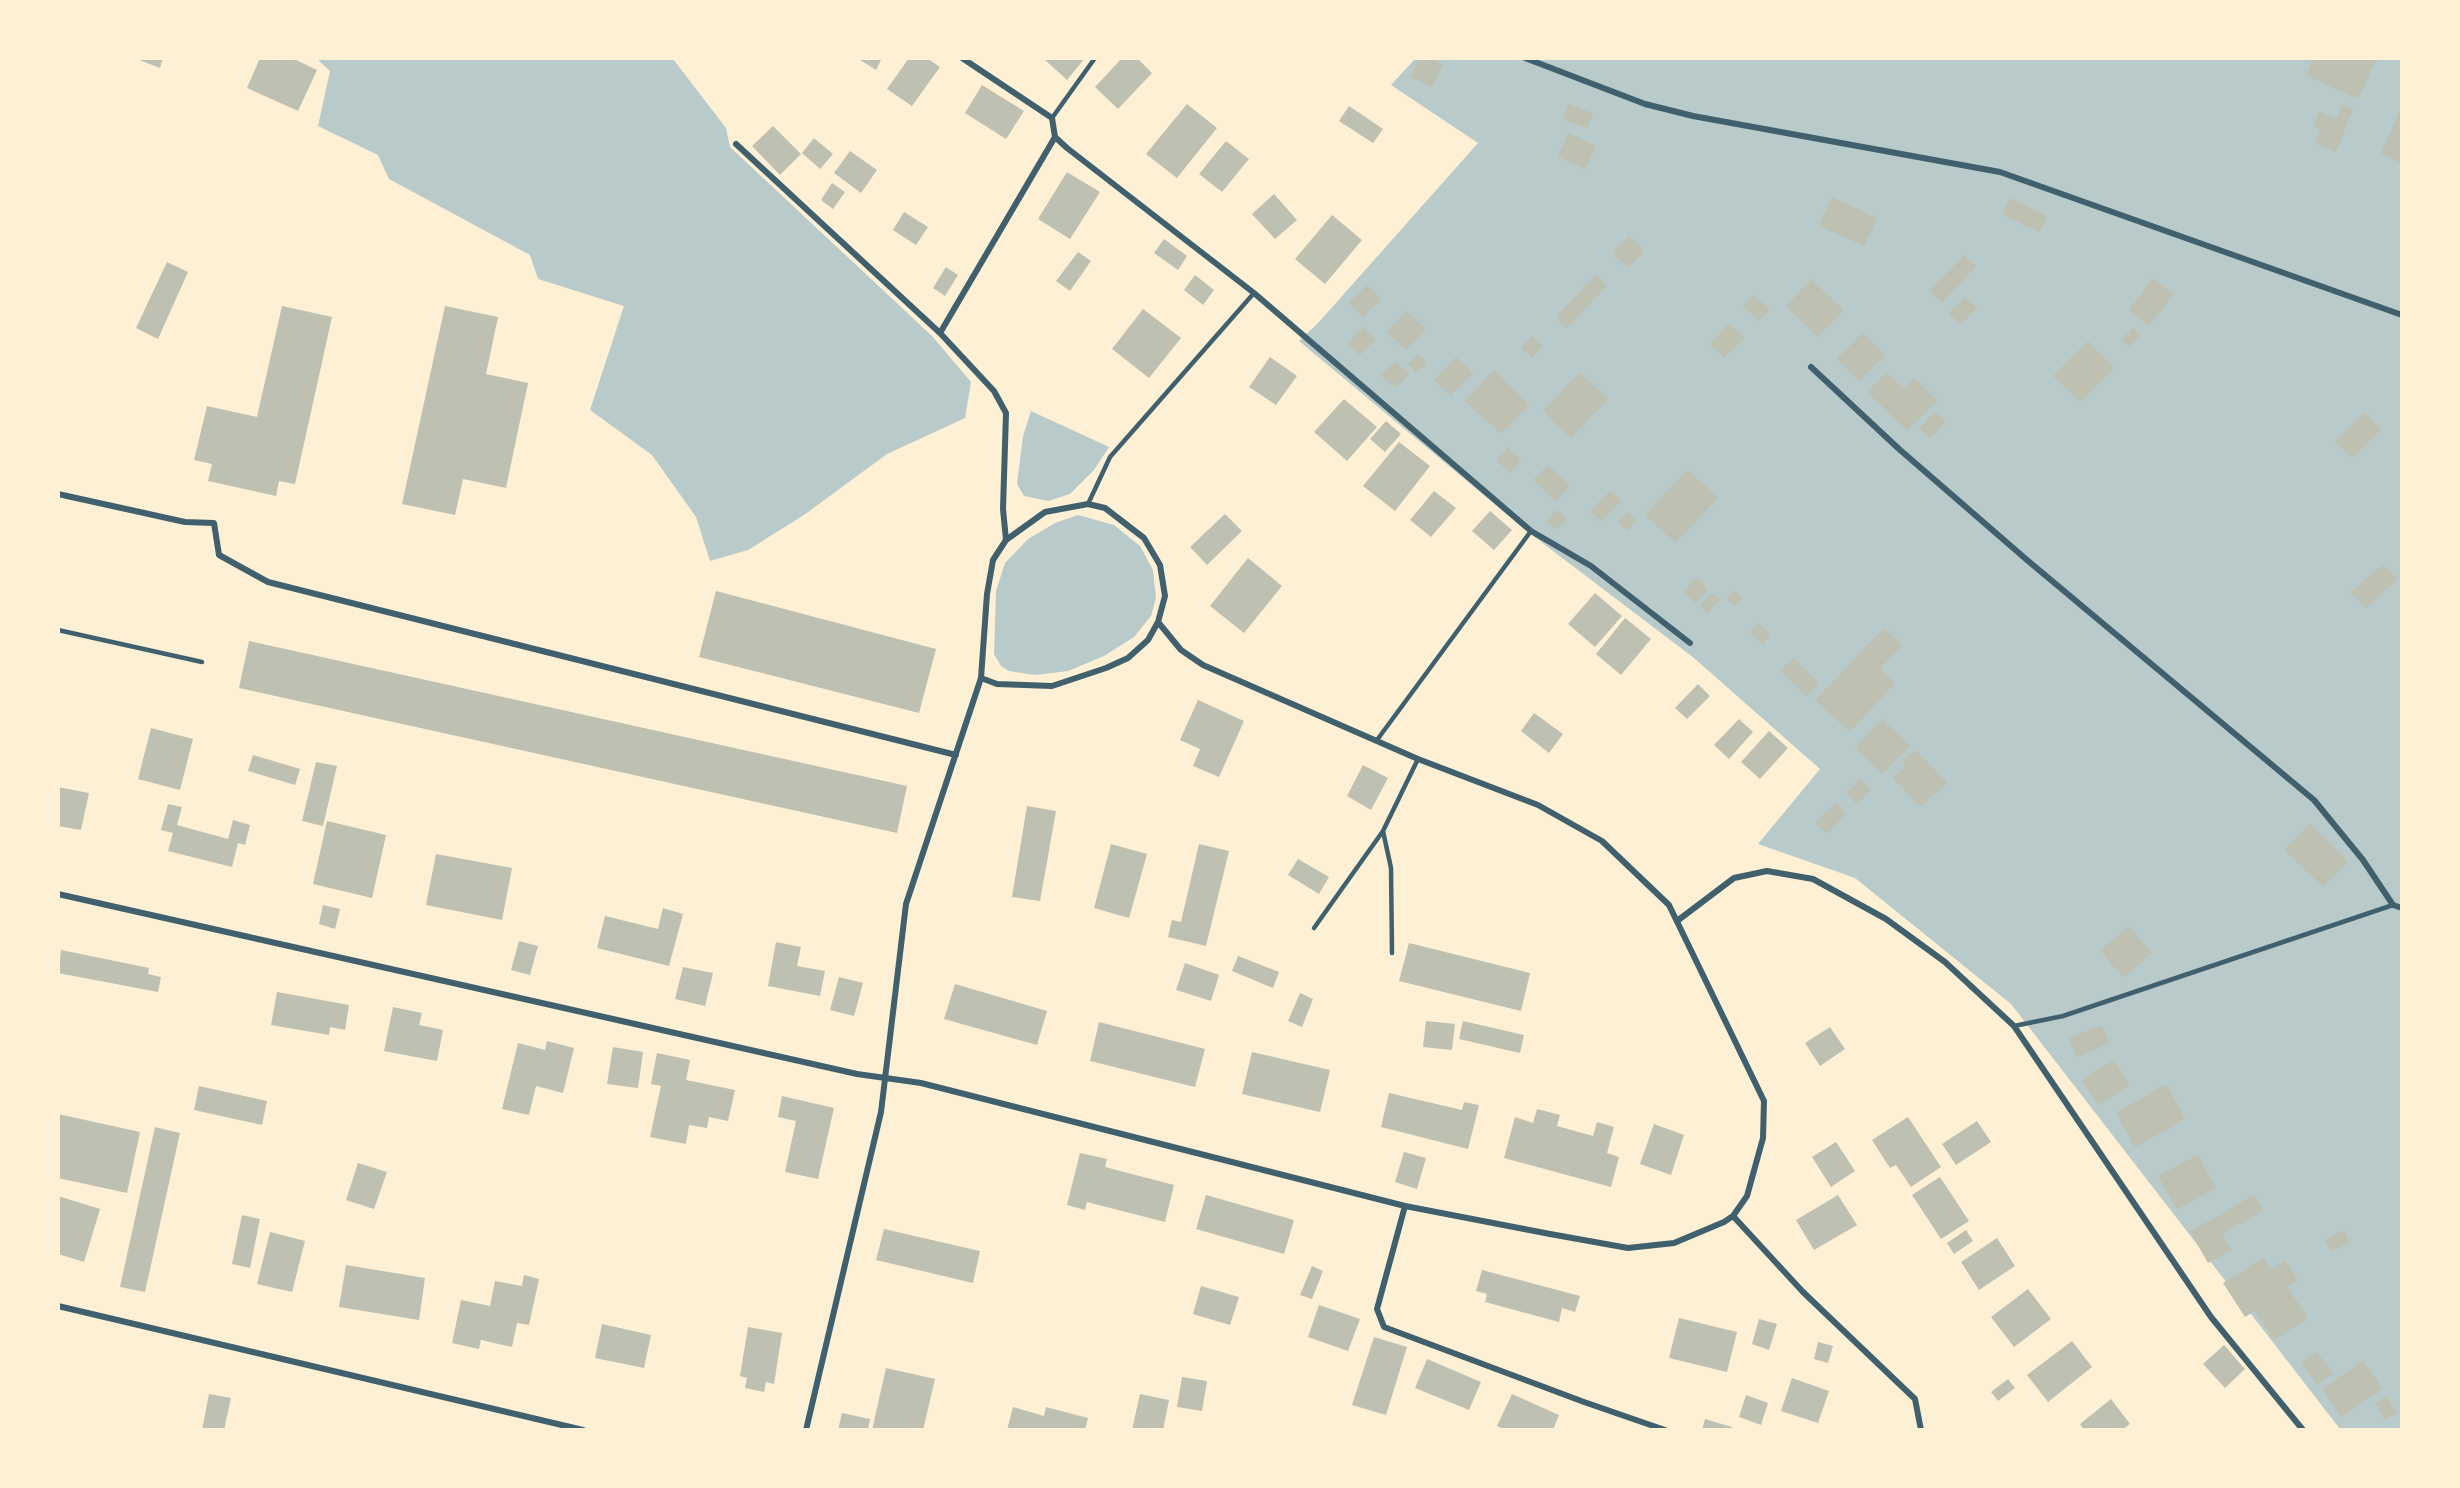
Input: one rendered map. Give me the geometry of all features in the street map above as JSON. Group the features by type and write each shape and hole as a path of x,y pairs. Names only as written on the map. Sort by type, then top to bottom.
{"street":[{"path":"940,333 1055,137 1052,118 962,58"},
{"path":"1525,58 1645,104 1693,116 2000,172 2402,315"},
{"path":"1055,137 1254,293 1531,531 1591,566 1690,643"},
{"path":"736,144 940,333 994,392 1006,413 1003,509 1006,540"},
{"path":"1811,367 1899,449 2036,568 2314,800 2363,860 2393,905 2402,908"},
{"path":"58,494 185,522 214,523 219,555 268,582 956,755"},
{"path":"806,1430 881,1112 906,904 981,678 987,594 993,560 1006,540 1045,512 1088,504 1105,508 1144,538 1160,565 1165,596 1158,622 1148,640 1128,658 1074,681 1052,686 1027,687 997,684 981,678"},
{"path":"58,894 846,1071 921,1083 1405,1206 1628,1248 1674,1243 1733,1216 1747,1196 1760,1150 1764,1101 1669,905 1602,841 1538,806 1418,759 1203,665 1181,650 1158,622"},
{"path":"1677,921 1734,878 1767,871 1813,879 1886,918 1945,962 2013,1026 2211,1317 2303,1430"},
{"path":"1405,1206 1377,1309 1384,1327 1665,1430"},
{"path":"1733,1216 1795,1284 1915,1399 1922,1430"},
{"path":"58,1306 583,1430"}],"lane":[{"path":"1052,118 1095,58"},
{"path":"1088,504 1110,457 1254,293"},
{"path":"1377,740 1531,531"},
{"path":"58,630 202,662"},
{"path":"1314,928 1383,831 1418,759"},
{"path":"1383,831 1391,868 1392,953"},
{"path":"2013,1026 2063,1016 2393,905"}],"shaded area":[{"path":"317,59 673,59 726,128 730,147 932,336 971,382 965,418 887,454 804,515 748,550 710,561 696,517 652,455 590,410 624,306 538,279 530,255 389,179 378,155 318,126 330,71"},
{"path":"1415,59 2401,59 2401,1429 2340,1429 2011,1004 1855,878 1758,844 1820,769 1694,658 1528,532 1299,341 1319,322 1478,143 1391,85"},
{"path":"1031,411 1109,447 1094,470 1070,494 1048,501 1024,496 1017,484 1023,436"},
{"path":"1078,515 1114,525 1140,546 1153,570 1156,598 1151,616 1134,637 1104,656 1068,671 1035,675 1009,671 1001,666 994,654 996,591 1005,563 1028,539 1055,523"}],"building":[{"path":"134,58 163,58 160,68"},
{"path":"260,58 292,58 317,70 298,111 247,88"},
{"path":"857,58 882,58 876,70"},
{"path":"909,58 927,58 940,67 912,106 887,89"},
{"path":"1043,58 1085,58 1067,80"},
{"path":"1122,58 1137,58 1152,73 1118,109 1095,87"},
{"path":"1419,58 1429,58 1443,65 1432,87 1410,77"},
{"path":"2313,58 2377,58 2358,99 2306,75"},
{"path":"982,85 1024,111 1006,139 965,113"},
{"path":"1187,104 1217,128 1177,178 1146,154"},
{"path":"1568,104 1593,113 1587,128 1563,119"},
{"path":"2342,105 2353,109 2336,152 2315,143 2321,129 2313,126 2319,112 2337,119"},
{"path":"1349,106 1383,129 1373,143 1339,121"},
{"path":"2399,112 2402,113 2402,163 2381,154"},
{"path":"773,126 801,154 780,175 752,146"},
{"path":"1569,133 1596,146 1585,169 1558,156"},
{"path":"814,138 833,154 820,169 802,153"},
{"path":"1226,141 1249,159 1222,192 1199,174"},
{"path":"850,151 877,170 861,193 834,173"},
{"path":"1067,172 1100,192 1070,239 1038,219"},
{"path":"832,183 845,192 833,209 821,200"},
{"path":"1274,194 1297,220 1275,239 1252,214"},
{"path":"1832,197 1877,218 1864,246 1819,226"},
{"path":"2010,198 2047,216 2039,232 2002,214"},
{"path":"904,212 928,227 916,245 893,230"},
{"path":"1332,215 1362,240 1325,284 1295,259"},
{"path":"1629,236 1644,251 1628,268 1612,253"},
{"path":"1164,239 1187,256 1178,270 1154,253"},
{"path":"1078,252 1091,261 1070,291 1056,281"},
{"path":"1964,255 1976,266 1942,303 1929,291"},
{"path":"167,262 188,272 158,339 136,328"},
{"path":"946,267 958,275 945,296 933,288"},
{"path":"1195,275 1214,290 1203,305 1184,290"},
{"path":"1596,275 1607,286 1567,328 1556,317"},
{"path":"2153,278 2174,294 2149,326 2129,310"},
{"path":"1811,279 1844,310 1818,337 1786,306"},
{"path":"1366,285 1381,299 1363,317 1349,303"},
{"path":"1754,295 1770,310 1759,321 1743,306"},
{"path":"1965,297 1977,308 1961,325 1949,313"},
{"path":"282,306 332,317 295,484 279,481 276,496 208,481 212,464 194,460 207,406 257,417"},
{"path":"445,306 498,317 486,374 528,383 506,488 463,479 455,515 402,504"},
{"path":"1143,309 1181,338 1149,378 1112,349"},
{"path":"1407,311 1426,329 1406,350 1387,332"},
{"path":"1729,323 1744,338 1724,358 1710,344"},
{"path":"1363,327 1376,339 1360,355 1347,343"},
{"path":"2133,328 2141,335 2129,347 2121,339"},
{"path":"1862,333 1885,355 1860,381 1837,359"},
{"path":"1532,336 1543,346 1532,358 1521,348"},
{"path":"2088,341 2114,368 2080,402 2053,376"},
{"path":"1418,354 1427,363 1417,373 1408,364"},
{"path":"1270,357 1297,376 1276,405 1249,387"},
{"path":"1456,357 1473,373 1451,396 1434,380"},
{"path":"1395,361 1409,374 1396,388 1381,375"},
{"path":"1494,370 1529,405 1501,434 1465,401"},
{"path":"1580,372 1608,399 1571,438 1543,411"},
{"path":"1886,372 1904,389 1914,378 1937,400 1907,431 1867,392"},
{"path":"1344,399 1377,427 1347,461 1314,432"},
{"path":"1935,411 1946,422 1930,439 1919,429"},
{"path":"2365,412 2381,430 2352,458 2335,442"},
{"path":"1386,421 1401,434 1385,452 1370,439"},
{"path":"1399,442 1430,466 1395,511 1363,486"},
{"path":"1508,447 1521,461 1510,473 1496,459"},
{"path":"1548,465 1570,486 1556,501 1533,480"},
{"path":"1688,470 1718,498 1675,543 1645,515"},
{"path":"1434,491 1456,508 1431,537 1410,520"},
{"path":"1610,491 1621,501 1601,521 1590,511"},
{"path":"1557,509 1567,519 1556,530 1546,521"},
{"path":"1490,511 1512,530 1494,550 1472,531"},
{"path":"1627,512 1637,521 1627,531 1618,522"},
{"path":"1225,514 1242,531 1207,565 1190,547"},
{"path":"1248,558 1282,586 1244,633 1210,606"},
{"path":"2383,564 2397,579 2366,608 2351,592"},
{"path":"1696,577 1708,589 1695,603 1683,592"},
{"path":"1734,590 1742,598 1734,606 1727,598"},
{"path":"716,591 936,649 919,713 699,657"},
{"path":"1595,593 1622,616 1595,647 1568,624"},
{"path":"1712,593 1720,600 1707,613 1699,606"},
{"path":"1625,618 1651,639 1621,675 1596,654"},
{"path":"1759,623 1771,635 1763,644 1750,632"},
{"path":"1884,628 1902,645 1880,669 1895,683 1850,732 1815,700"},
{"path":"249,641 907,786 897,833 239,688"},
{"path":"1793,658 1819,683 1807,696 1780,671"},
{"path":"1698,684 1710,696 1687,719 1675,708"},
{"path":"1198,700 1244,721 1219,777 1193,766 1200,749 1180,740"},
{"path":"1534,713 1563,734 1549,753 1521,731"},
{"path":"1739,719 1753,732 1729,759 1714,745"},
{"path":"1883,719 1910,746 1882,774 1855,747"},
{"path":"151,728 193,739 180,790 138,779"},
{"path":"1769,731 1788,748 1760,779 1741,762"},
{"path":"1916,750 1947,783 1920,807 1893,778 1906,766 1902,762"},
{"path":"253,755 300,769 295,785 248,771"},
{"path":"316,762 337,766 323,826 302,821"},
{"path":"1363,765 1388,778 1371,810 1347,796"},
{"path":"1861,779 1871,790 1857,804 1846,793"},
{"path":"58,787 89,793 81,830 58,826"},
{"path":"1835,803 1846,813 1827,834 1816,823"},
{"path":"168,804 182,807 177,825 228,839 233,820 250,825 245,845 238,843 232,867 168,851 173,833 161,830"},
{"path":"1027,806 1056,811 1040,901 1012,897"},
{"path":"327,821 386,835 372,898 313,884"},
{"path":"2310,824 2348,861 2323,887 2284,850"},
{"path":"1111,844 1147,854 1129,918 1094,908"},
{"path":"1199,844 1229,851 1206,946 1168,937 1172,920 1181,922"},
{"path":"436,854 512,868 502,920 426,905"},
{"path":"1298,859 1329,877 1319,894 1288,875"},
{"path":"323,905 340,909 335,929 319,924"},
{"path":"663,908 683,914 669,966 597,948 605,916 658,929"},
{"path":"2129,927 2152,953 2123,978 2100,950"},
{"path":"519,941 538,946 530,975 511,970"},
{"path":"776,942 801,947 797,966 825,971 820,996 768,986"},
{"path":"1409,943 1530,973 1521,1011 1399,981"},
{"path":"61,950 149,968 148,974 161,977 158,992 58,973"},
{"path":"1238,956 1279,972 1273,988 1232,971"},
{"path":"1185,963 1219,975 1211,1001 1176,990"},
{"path":"683,967 713,973 705,1006 675,999"},
{"path":"839,977 863,983 854,1016 830,1010"},
{"path":"955,984 1047,1011 1037,1045 944,1019"},
{"path":"277,992 349,1005 345,1030 330,1027 329,1035 271,1025"},
{"path":"1300,993 1313,999 1302,1027 1288,1021"},
{"path":"393,1007 422,1013 419,1025 443,1030 437,1061 384,1051"},
{"path":"1426,1021 1455,1024 1452,1050 1423,1047"},
{"path":"1463,1021 1524,1035 1520,1053 1459,1039"},
{"path":"1099,1022 1205,1049 1195,1087 1090,1061"},
{"path":"2102,1025 2109,1043 2077,1057 2069,1038"},
{"path":"1830,1027 1845,1049 1820,1066 1805,1043"},
{"path":"547,1041 574,1048 563,1093 536,1086 529,1115 502,1109 518,1043 545,1050"},
{"path":"613,1047 643,1052 638,1088 607,1084"},
{"path":"1252,1052 1330,1070 1320,1112 1242,1094"},
{"path":"657,1053 690,1060 686,1080 735,1090 728,1121 709,1117 707,1128 689,1125 686,1144 650,1137 661,1086 651,1084"},
{"path":"2113,1060 2130,1085 2098,1105 2082,1080"},
{"path":"2166,1084 2185,1119 2135,1147 2116,1113"},
{"path":"199,1086 267,1101 262,1125 194,1110"},
{"path":"1389,1093 1462,1110 1464,1102 1479,1105 1468,1149 1381,1127"},
{"path":"782,1096 834,1108 818,1179 785,1172 796,1121 778,1117"},
{"path":"1537,1109 1560,1115 1557,1126 1593,1136 1597,1122 1614,1127 1607,1153 1619,1157 1611,1187 1504,1158 1515,1117 1533,1123"},
{"path":"58,1114 140,1132 127,1193 58,1178"},
{"path":"1908,1117 1941,1167 1911,1187 1896,1165 1890,1168 1872,1140"},
{"path":"1977,1121 1991,1142 1956,1165 1942,1144"},
{"path":"1654,1124 1684,1135 1671,1175 1640,1164"},
{"path":"155,1127 180,1133 145,1292 120,1287"},
{"path":"1836,1142 1855,1171 1831,1187 1812,1157"},
{"path":"1404,1152 1426,1158 1417,1189 1395,1182"},
{"path":"1080,1153 1107,1159 1105,1167 1174,1185 1165,1222 1087,1202 1085,1210 1067,1205"},
{"path":"2198,1155 2216,1188 2177,1209 2158,1176"},
{"path":"358,1163 387,1172 374,1209 346,1200"},
{"path":"1940,1177 1969,1221 1941,1239 1912,1195"},
{"path":"1206,1195 1294,1220 1284,1254 1196,1229"},
{"path":"1838,1195 1857,1225 1814,1250 1796,1220"},
{"path":"2254,1195 2263,1211 2222,1234 2231,1250 2208,1263 2190,1232"},
{"path":"58,1196 100,1209 84,1262 58,1254"},
{"path":"242,1215 260,1219 250,1268 232,1264"},
{"path":"884,1229 980,1251 973,1283 876,1260"},
{"path":"1966,1230 1973,1241 1954,1254 1947,1243"},
{"path":"2344,1230 2350,1242 2331,1252 2325,1240"},
{"path":"270,1232 305,1241 292,1292 257,1284"},
{"path":"1997,1238 2015,1266 1979,1290 1961,1262"},
{"path":"2263,1258 2271,1270 2285,1260 2298,1280 2287,1287 2308,1318 2274,1340 2255,1311 2245,1317 2223,1283"},
{"path":"346,1265 425,1278 419,1320 339,1307"},
{"path":"1312,1266 1323,1271 1312,1299 1300,1295"},
{"path":"1482,1270 1580,1296 1575,1312 1562,1308 1559,1322 1485,1302 1487,1294 1476,1291"},
{"path":"524,1275 539,1279 529,1325 517,1323 512,1347 481,1340 479,1349 452,1343 461,1300 490,1306 495,1281 522,1286"},
{"path":"1201,1286 1239,1297 1230,1325 1193,1314"},
{"path":"2028,1289 2051,1319 2014,1347 1991,1317"},
{"path":"1319,1305 1360,1319 1348,1351 1308,1337"},
{"path":"1679,1318 1737,1332 1727,1372 1669,1358"},
{"path":"1759,1319 1777,1324 1769,1350 1752,1344"},
{"path":"602,1324 651,1335 644,1368 595,1358"},
{"path":"748,1327 782,1333 774,1384 766,1382 764,1392 745,1388 747,1378 740,1376"},
{"path":"1374,1337 1407,1347 1386,1415 1352,1405"},
{"path":"2072,1341 2092,1367 2048,1402 2027,1375"},
{"path":"1818,1342 1833,1346 1828,1363 1814,1359"},
{"path":"2224,1345 2245,1369 2225,1388 2203,1364"},
{"path":"2317,1352 2333,1374 2317,1385 2301,1362"},
{"path":"1427,1359 1481,1382 1469,1410 1415,1388"},
{"path":"2363,1361 2382,1388 2341,1417 2322,1389"},
{"path":"886,1368 935,1379 923,1430 872,1430"},
{"path":"1182,1377 1207,1381 1202,1411 1177,1407"},
{"path":"1792,1378 1829,1391 1818,1423 1781,1411"},
{"path":"2008,1379 2015,1388 1998,1401 1991,1392"},
{"path":"209,1394 231,1398 224,1430 202,1430"},
{"path":"1140,1394 1169,1400 1163,1430 1132,1430"},
{"path":"1512,1394 1559,1415 1553,1430 1506,1430 1497,1426"},
{"path":"1746,1395 1768,1403 1761,1425 1739,1417"},
{"path":"2386,1396 2397,1412 2386,1420 2375,1404"},
{"path":"2111,1399 2130,1424 2122,1430 2084,1430 2080,1424"},
{"path":"1013,1407 1044,1416 1046,1407 1088,1418 1085,1430 1007,1430"},
{"path":"842,1413 870,1419 868,1430 838,1430"},
{"path":"1705,1419 1732,1427 1732,1430 1702,1430"}]}
